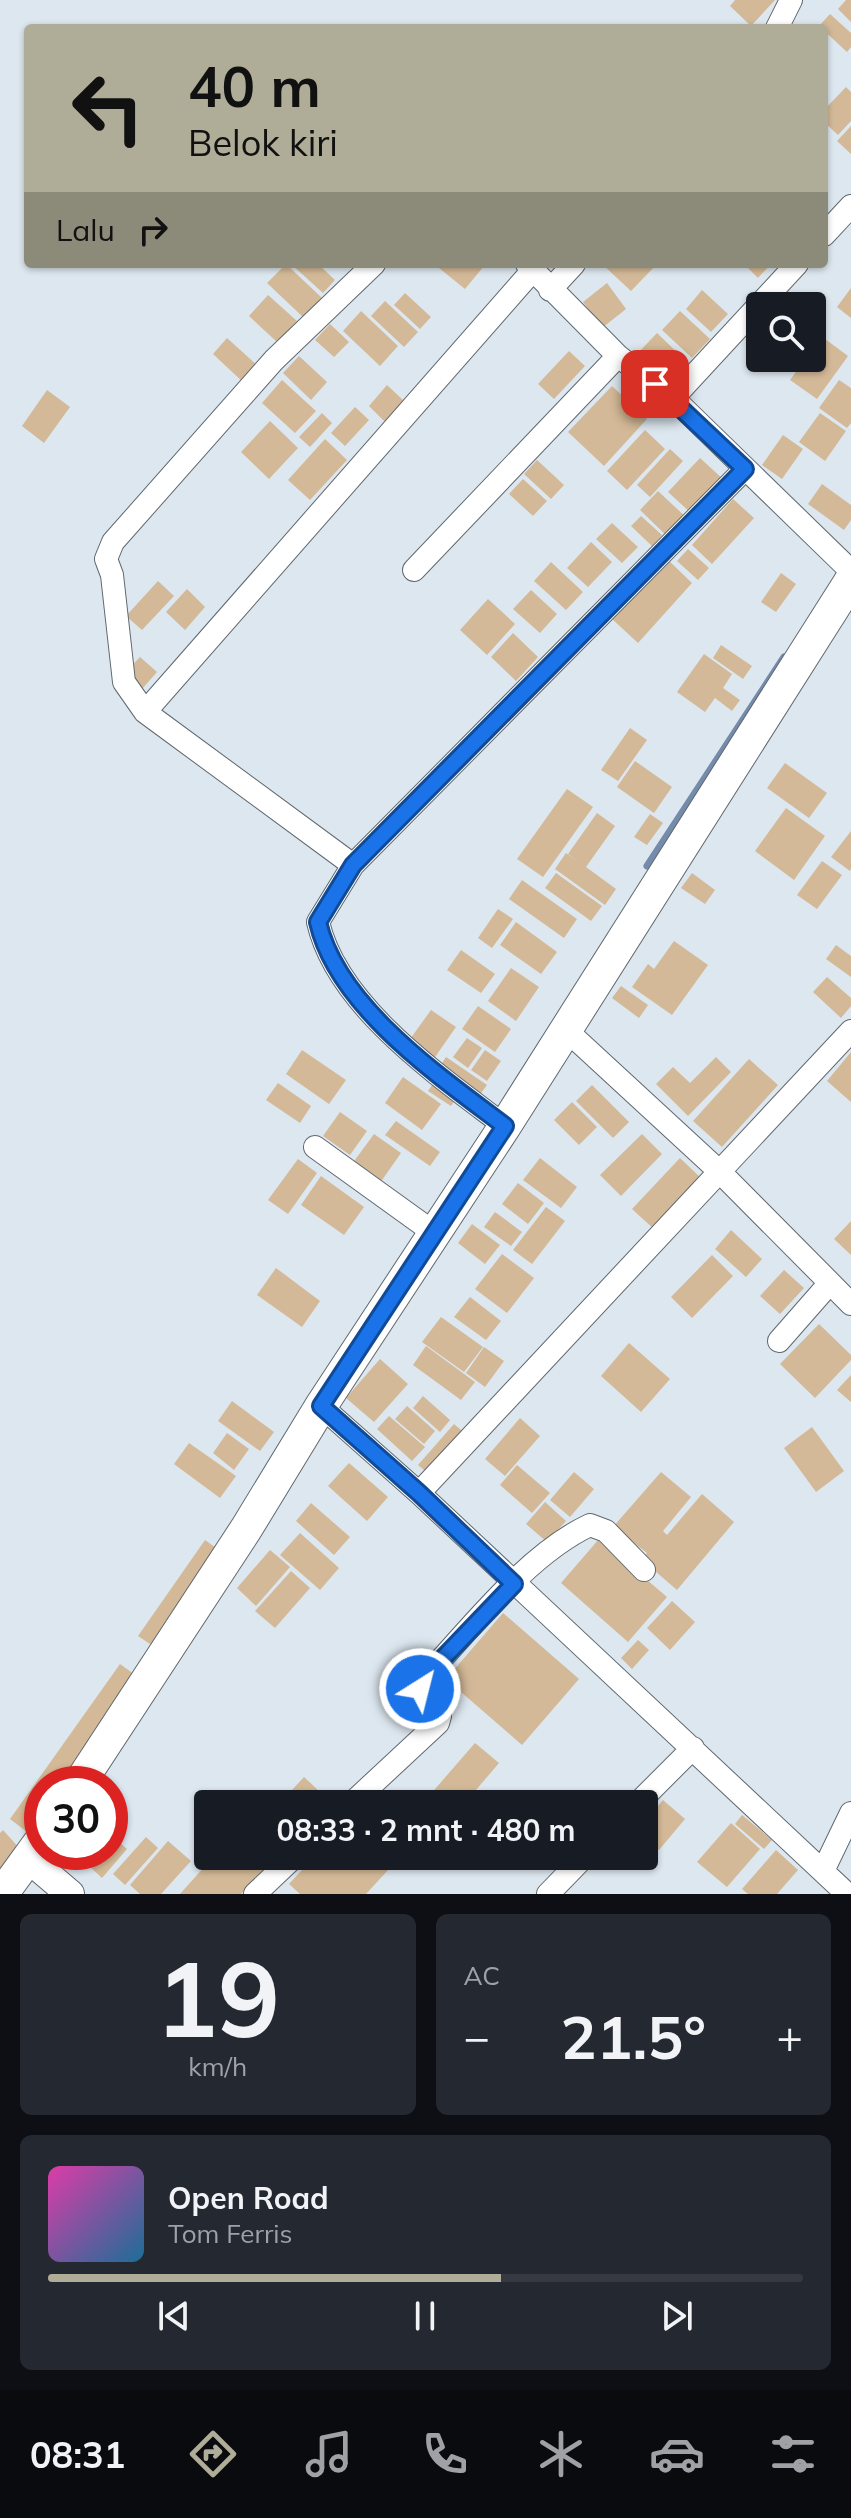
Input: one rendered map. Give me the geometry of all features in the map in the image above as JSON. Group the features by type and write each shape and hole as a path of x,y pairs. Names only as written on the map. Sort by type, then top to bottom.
{"main road":[{"path":"91,1766 246,1529 433,1232 505,1126 851,580"},
{"path":"2,1894 24,1864"}],"street":[{"path":"779,24 791,0"},
{"path":"828,231 851,206"},
{"path":"353,865 145,712 124,682 112,575 106,559 113,542 274,360 370,268"},
{"path":"145,712 529,268"},
{"path":"531,268 618,356 673,398 851,571"},
{"path":"550,290 570,268"},
{"path":"673,398 793,268"},
{"path":"414,570 618,356"},
{"path":"505,1126 403,1048 325,950 318,922 353,865 745,469"},
{"path":"565,1029 719,1171 851,1304"},
{"path":"419,1493 851,1031"},
{"path":"315,1147 433,1232"},
{"path":"779,1341 829,1284"},
{"path":"321,1406 419,1493 847,1894"},
{"path":"366,1790 438,1723 440,1716 420,1689 422,1682 514,1584 558,1545 590,1525 606,1531 644,1570"},
{"path":"651,1790 693,1748"},
{"path":"823,1871 851,1813"},
{"path":"51,1870 70,1894"},
{"path":"255,1894 280,1870"},
{"path":"548,1894 571,1870"}],"building":[{"path":"735,0 775,0 753,24 749,24 730,6"},
{"path":"846,0 851,0 851,22 838,9"},
{"path":"830,14 851,33 851,47 847,52 828,34 828,24 821,24"},
{"path":"846,87 851,92 851,121 838,135 828,126 828,106"},
{"path":"851,126 851,154 837,141"},
{"path":"282,268 290,268 322,298 304,318 267,283"},
{"path":"295,268 322,268 335,280 323,293"},
{"path":"439,268 482,268 465,289"},
{"path":"606,268 653,268 631,291"},
{"path":"748,268 767,268 758,278"},
{"path":"607,283 626,309 602,328 583,302"},
{"path":"851,288 851,318 837,307"},
{"path":"702,290 728,314 711,332 686,309"},
{"path":"405,293 431,317 420,329 394,305"},
{"path":"268,295 297,321 277,342 249,316"},
{"path":"385,301 418,332 404,347 371,316"},
{"path":"361,311 398,346 380,366 343,331"},
{"path":"680,311 710,339 692,358 662,330"},
{"path":"330,324 349,342 334,357 315,340"},
{"path":"657,333 685,360 667,380 638,353"},
{"path":"227,338 260,368 245,384 213,354"},
{"path":"826,340 848,356 817,399 790,380 796,372 826,372"},
{"path":"569,351 585,366 554,399 538,384"},
{"path":"299,356 327,382 311,400 283,373"},
{"path":"282,380 316,411 295,433 262,403"},
{"path":"839,380 851,388 851,423 847,428 819,408"},
{"path":"387,385 404,401 385,422 369,406"},
{"path":"612,386 647,419 604,466 568,432"},
{"path":"47,390 70,407 44,443 22,426"},
{"path":"355,407 369,420 345,446 331,433"},
{"path":"322,413 332,423 310,447 299,437"},
{"path":"820,413 846,431 825,461 799,442"},
{"path":"270,421 298,448 269,479 241,452"},
{"path":"645,430 665,449 627,490 607,471"},
{"path":"783,435 803,449 782,479 762,465"},
{"path":"325,439 347,460 310,500 288,480"},
{"path":"670,449 683,461 650,497 637,485"},
{"path":"700,458 724,480 692,514 668,492"},
{"path":"537,460 564,485 551,499 524,474"},
{"path":"523,479 547,501 533,516 509,494"},
{"path":"822,484 851,505 851,520 844,530 808,504"},
{"path":"658,491 690,521 672,541 640,510"},
{"path":"733,499 754,518 712,564 692,545"},
{"path":"641,516 662,535 652,546 631,526"},
{"path":"612,523 638,547 622,563 596,539"},
{"path":"591,542 612,562 588,587 567,568"},
{"path":"688,549 709,568 698,580 677,561"},
{"path":"666,558 692,583 638,643 611,618"},
{"path":"551,562 583,592 566,610 534,581"},
{"path":"781,573 796,584 776,612 761,602"},
{"path":"158,581 174,596 142,630 126,616"},
{"path":"187,589 205,607 185,630 166,612"},
{"path":"531,590 557,614 540,633 513,609"},
{"path":"488,599 515,624 487,655 460,630"},
{"path":"513,633 538,657 516,681 491,657"},
{"path":"721,645 752,666 743,679 713,658"},
{"path":"704,654 732,674 723,688 740,700 732,711 715,698 705,712 677,692"},
{"path":"140,657 157,672 142,689 125,673"},
{"path":"630,728 647,740 618,781 601,770"},
{"path":"635,761 672,787 654,813 617,787"},
{"path":"785,763 827,793 809,818 767,788"},
{"path":"567,789 593,807 543,877 517,859"},
{"path":"786,808 825,836 794,880 755,851"},
{"path":"597,813 615,826 586,867 616,889 605,905 555,869 566,853 577,861 568,854"},
{"path":"650,814 663,823 647,845 634,837"},
{"path":"851,831 851,869 850,871 831,857"},
{"path":"822,861 842,875 817,909 797,895"},
{"path":"556,873 602,906 591,921 545,888"},
{"path":"692,873 715,890 705,904 681,888"},
{"path":"522,880 577,919 564,938 509,899"},
{"path":"498,909 513,919 492,948 478,938"},
{"path":"516,922 557,952 541,974 500,945"},
{"path":"674,941 708,965 672,1015 632,987 648,964 654,969"},
{"path":"836,945 851,956 851,977 826,959"},
{"path":"461,950 495,974 481,993 447,970"},
{"path":"511,968 539,987 516,1021 488,1001"},
{"path":"827,977 851,998 851,1006 841,1018 813,992"},
{"path":"621,986 648,1005 639,1018 612,998"},
{"path":"478,1006 511,1029 495,1052 462,1029"},
{"path":"431,1010 456,1027 433,1060 408,1042"},
{"path":"467,1038 482,1048 468,1068 453,1057"},
{"path":"302,1050 346,1080 329,1104 286,1074"},
{"path":"485,1050 501,1061 487,1081 471,1070"},
{"path":"851,1052 851,1102 827,1081"},
{"path":"446,1057 487,1085 476,1100 436,1072"},
{"path":"716,1057 731,1072 688,1116 656,1084 673,1067 690,1083"},
{"path":"749,1059 778,1085 722,1147 693,1121"},
{"path":"403,1077 441,1104 422,1130 385,1103"},
{"path":"434,1082 457,1097 451,1106 428,1091"},
{"path":"278,1083 311,1106 300,1123 266,1100"},
{"path":"592,1085 629,1122 613,1138 576,1101"},
{"path":"572,1102 597,1127 579,1145 554,1120"},
{"path":"340,1112 367,1131 350,1155 323,1136"},
{"path":"396,1121 440,1152 430,1166 385,1135"},
{"path":"374,1134 401,1153 380,1183 352,1164"},
{"path":"642,1134 662,1154 621,1196 600,1175"},
{"path":"540,1158 577,1187 561,1208 523,1180"},
{"path":"680,1158 703,1180 655,1230 632,1209"},
{"path":"298,1159 317,1173 288,1214 268,1200"},
{"path":"321,1176 364,1207 344,1235 301,1205"},
{"path":"518,1183 544,1203 528,1224 502,1204"},
{"path":"546,1207 565,1221 532,1264 513,1250"},
{"path":"495,1212 522,1232 511,1246 484,1227"},
{"path":"851,1221 851,1255 834,1239"},
{"path":"472,1224 500,1245 485,1264 458,1243"},
{"path":"731,1230 762,1259 746,1277 715,1249"},
{"path":"502,1254 534,1278 507,1313 475,1289"},
{"path":"712,1255 733,1276 692,1318 671,1297"},
{"path":"276,1268 320,1301 302,1327 257,1295"},
{"path":"784,1270 804,1288 780,1314 760,1296"},
{"path":"470,1297 501,1321 486,1340 454,1317"},
{"path":"441,1317 483,1347 464,1372 422,1342"},
{"path":"819,1324 851,1355 851,1360 815,1398 780,1364"},
{"path":"629,1343 670,1379 641,1412 601,1376"},
{"path":"426,1346 475,1382 461,1400 413,1365"},
{"path":"484,1347 504,1361 485,1387 466,1373"},
{"path":"380,1359 408,1384 374,1422 346,1398"},
{"path":"851,1375 851,1402 837,1390"},
{"path":"423,1396 450,1420 440,1432 413,1408"},
{"path":"232,1401 274,1432 260,1451 218,1421"},
{"path":"407,1406 435,1431 424,1444 395,1419"},
{"path":"389,1416 425,1447 412,1461 377,1429"},
{"path":"520,1418 540,1436 505,1476 485,1459"},
{"path":"454,1424 468,1436 432,1477 418,1465"},
{"path":"812,1427 844,1471 816,1492 784,1448"},
{"path":"227,1433 249,1449 234,1470 213,1453"},
{"path":"189,1443 236,1476 220,1498 174,1464"},
{"path":"349,1463 388,1497 367,1521 328,1486"},
{"path":"517,1465 550,1493 532,1513 500,1485"},
{"path":"574,1472 594,1489 570,1517 550,1500"},
{"path":"661,1472 691,1497 663,1531 667,1535 702,1494 734,1522 677,1590 641,1559 647,1553 613,1527"},
{"path":"545,1502 566,1521 547,1542 526,1524"},
{"path":"311,1503 350,1537 334,1555 296,1521"},
{"path":"300,1533 339,1568 320,1590 280,1555"},
{"path":"599,1539 667,1597 628,1642 561,1583"},
{"path":"205,1540 219,1550 153,1646 138,1636"},
{"path":"270,1550 290,1567 256,1606 237,1588"},
{"path":"291,1571 310,1588 275,1628 255,1611"},
{"path":"672,1601 695,1622 670,1650 647,1628"},
{"path":"503,1613 579,1679 522,1745 446,1679"},
{"path":"638,1640 649,1650 632,1669 621,1658"},
{"path":"120,1664 138,1677 75,1766 48,1766"},
{"path":"475,1743 499,1763 476,1790 434,1790"},
{"path":"304,1777 318,1790 292,1790"},
{"path":"24,1799 24,1830 10,1819"},
{"path":"663,1800 685,1819 659,1850 658,1849 658,1806"},
{"path":"742,1815 772,1840 764,1849 735,1824"},
{"path":"731,1823 760,1849 727,1887 697,1862"},
{"path":"3,1830 21,1850 0,1869 0,1833"},
{"path":"146,1837 158,1848 125,1885 113,1874 117,1870 128,1870 128,1857"},
{"path":"168,1841 191,1861 161,1894 140,1894 130,1885"},
{"path":"776,1850 798,1870 777,1894 748,1894 742,1889"},
{"path":"93,1870 109,1870 102,1878"},
{"path":"201,1870 263,1870 241,1894 180,1894"},
{"path":"302,1870 388,1870 366,1894 300,1894 289,1884"}],"waterway":[{"path":"647,866 784,657"}],"route":[{"path":"420,1689 425,1677 514,1584 419,1493 321,1406 505,1126 403,1048 349,985 325,950 318,922 353,865 745,469 655,384"}]}
